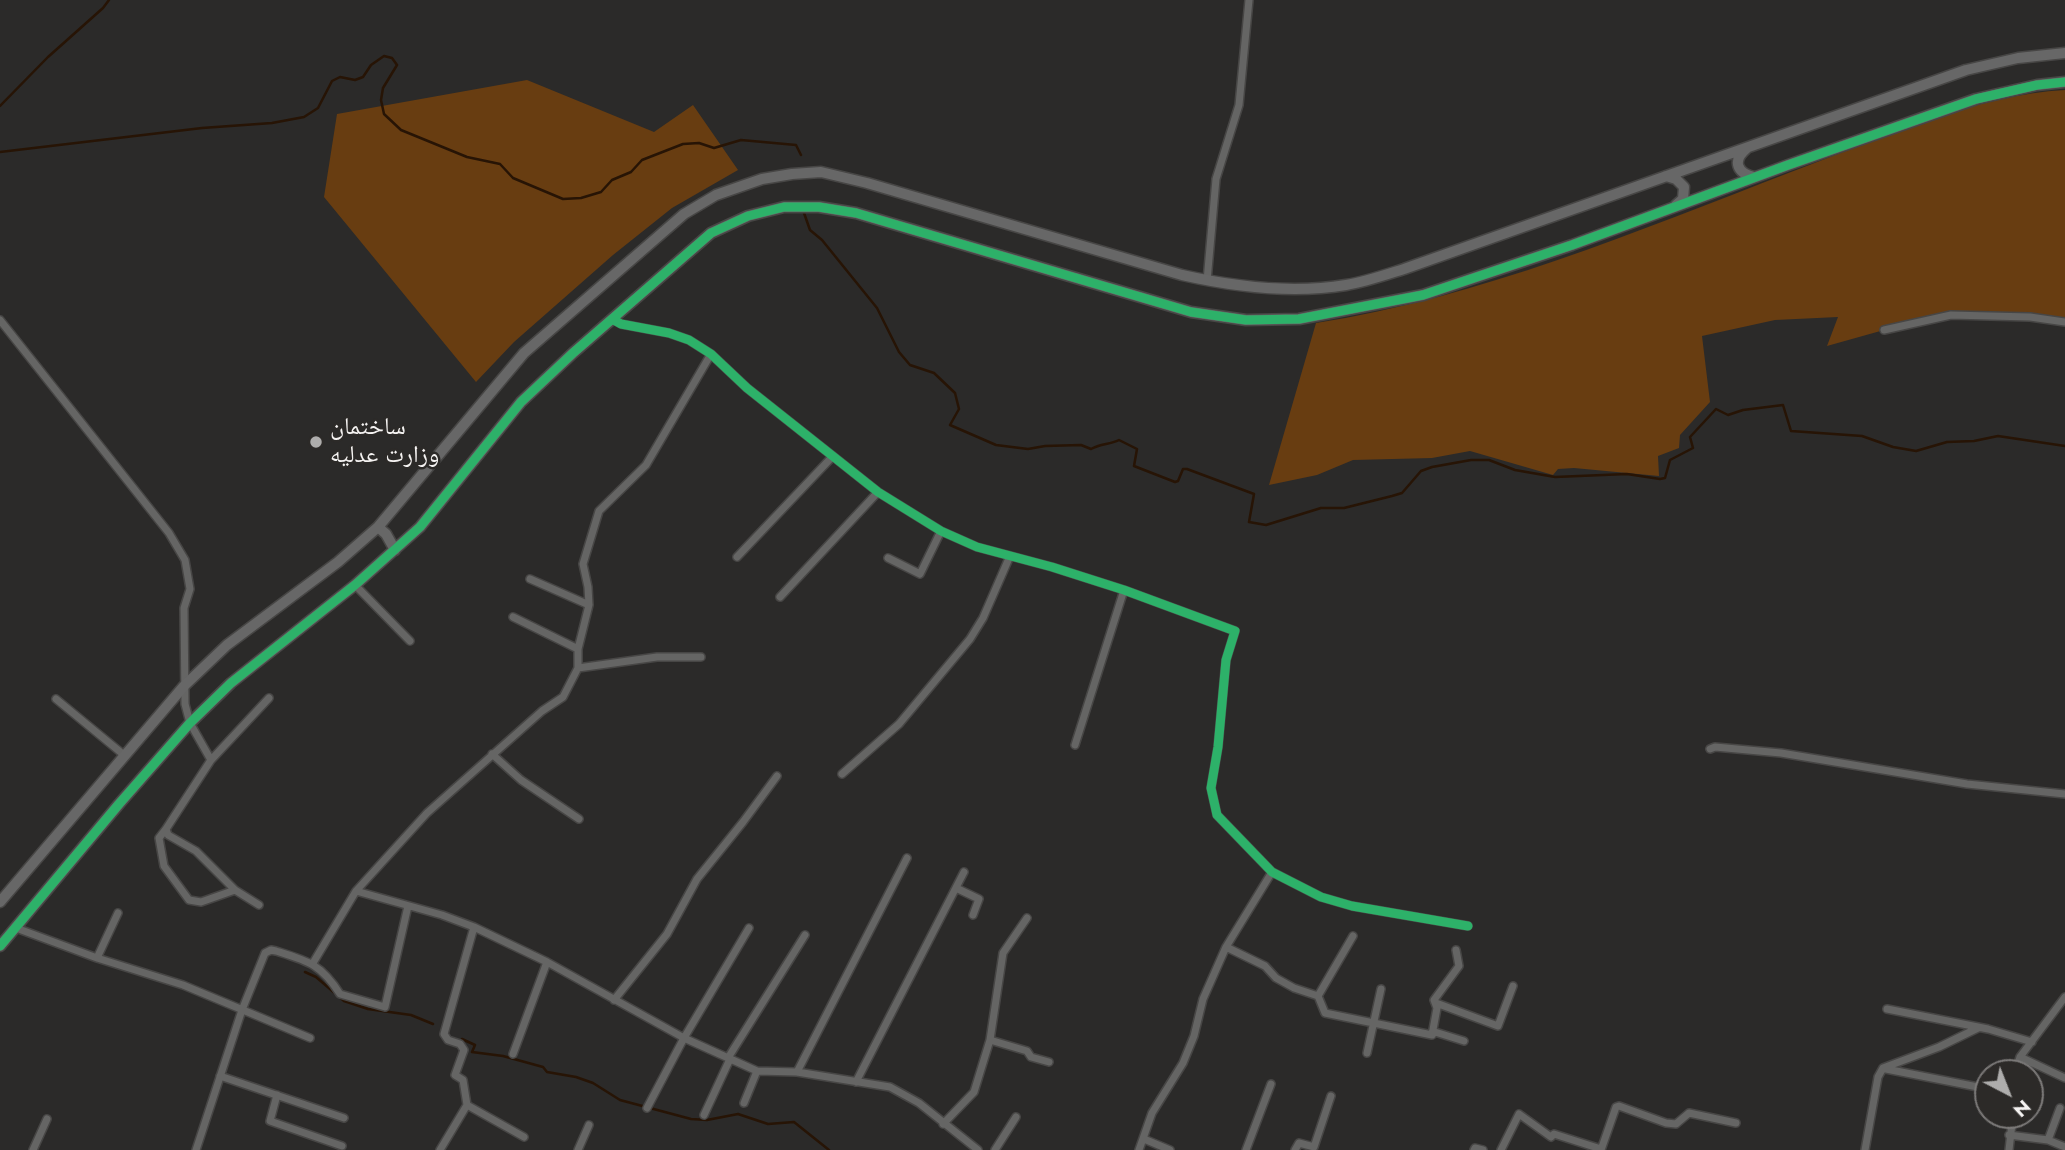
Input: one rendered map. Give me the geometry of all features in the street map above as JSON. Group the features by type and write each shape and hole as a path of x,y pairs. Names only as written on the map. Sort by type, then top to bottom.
{"street":[{"path":"1207,281 1216,179 1239,105 1249,0"},
{"path":"0,902 184,686 227,645 338,562 378,527 524,353 684,214 716,195 762,179 821,172 1207,281 1286,289 1346,285 1404,270 1966,70 2018,58 2065,53"},
{"path":"0,947 190,723 231,683 355,585 420,527 521,402 612,319 711,233 748,216 784,207 819,207 856,213 1191,312 1246,320 1312,318 1423,295 1976,99 2037,85 2065,82"},
{"path":"1749,147 1738,158 1737,164 1740,171 1754,177"},
{"path":"1666,176 1676,178 1684,187 1683,199 1676,206"},
{"path":"1884,330 1951,315 2030,317 2065,322"},
{"path":"612,319 621,324 669,332 689,340 711,354 747,388 878,492 941,531 977,547 1124,590 1234,631 1226,660 1218,747 1211,788 1217,815 1272,872 1321,897 1352,906 1468,926"},
{"path":"0,320 169,533 185,560 190,589 184,608 184,686 190,723 211,760"},
{"path":"313,963 356,891 427,813 542,711 563,697 578,668 578,649 589,605 583,564 599,512 646,466 711,354"},
{"path":"737,557 833,456"},
{"path":"780,597 878,492"},
{"path":"378,527 386,534 395,550"},
{"path":"888,558 920,574 941,531"},
{"path":"842,774 899,724 970,639 983,618 1010,556"},
{"path":"530,579 589,605"},
{"path":"355,585 410,641"},
{"path":"1075,745 1124,590"},
{"path":"513,617 578,649"},
{"path":"578,668 657,657 701,657"},
{"path":"56,698 124,755"},
{"path":"235,890 201,902 189,900 164,866 159,838 211,760 269,698"},
{"path":"1710,749 1715,747 1781,753 1967,784 2065,794"},
{"path":"492,754 521,780 579,819"},
{"path":"614,1000 667,934 697,879 777,776"},
{"path":"166,829 168,835 196,851 235,890 259,905"},
{"path":"797,1072 907,858"},
{"path":"856,1082 964,872"},
{"path":"1139,1150 1152,1114 1183,1063 1194,1036 1203,999 1226,947 1272,872"},
{"path":"956,888 979,899 973,915"},
{"path":"356,891 442,915 474,927 547,962 684,1038 758,1071 797,1072 890,1087 919,1103 978,1150"},
{"path":"196,1150 242,1010 265,953 276,951 313,963 340,994 385,1007 408,906"},
{"path":"97,958 118,912"},
{"path":"943,1124 973,1094 990,1040 1003,953 1027,918"},
{"path":"440,1150 467,1105 463,1080 456,1074 464,1050 460,1044 448,1040 444,1034 474,927"},
{"path":"647,1108 684,1038 749,928"},
{"path":"16,929 183,985 310,1038"},
{"path":"704,1115 729,1058 805,935"},
{"path":"1318,996 1353,936"},
{"path":"1226,947 1265,966 1276,978 1294,988 1318,996 1325,1013 1373,1025 1432,1035 1435,1032 1464,1041"},
{"path":"1432,1035 1437,1007 1434,1000 1459,966 1456,950"},
{"path":"513,1054 547,962"},
{"path":"1436,1003 1498,1026 1513,986"},
{"path":"1367,1053 1381,989"},
{"path":"2065,997 2020,1057 2065,1078"},
{"path":"1887,1009 2032,1042"},
{"path":"1866,1150 1878,1077 1883,1068 1939,1047 1978,1028"},
{"path":"990,1040 1027,1051 1031,1058 1049,1062"},
{"path":"1883,1068 1974,1086"},
{"path":"744,1102 758,1071"},
{"path":"220,1076 344,1118"},
{"path":"1247,1150 1271,1084"},
{"path":"277,1095 270,1121 342,1146"},
{"path":"1295,1150 1299,1143 1314,1147 1331,1096"},
{"path":"467,1105 524,1136"},
{"path":"1501,1150 1518,1114 1551,1137 1554,1134 1601,1149 1616,1107 1619,1106 1666,1123 1676,1124 1689,1113 1736,1123"},
{"path":"2048,1140 2060,1108"},
{"path":"995,1150 1016,1117"},
{"path":"33,1150 47,1119"},
{"path":"578,1150 589,1125"},
{"path":"2009,1150 2010,1129"},
{"path":"2009,1135 2048,1140 2065,1147"},
{"path":"1144,1139 1170,1150"},
{"path":"1474,1150 1475,1147 1483,1150"}],"shaded area":[{"path":"527,80 654,132 693,105 738,170 672,208 613,255 514,342 476,382 324,197 337,114"},
{"path":"2065,90 2065,322 1951,315 1827,346 1838,317 1775,320 1702,336 1710,402 1680,435 1679,448 1658,456 1659,476 1574,468 1558,469 1553,475 1470,451 1432,458 1353,460 1317,475 1269,485 1316,323 1377,312 1498,280 1616,239 1926,121 1997,100"}],"waterway":[{"path":"0,106 109,0"},
{"path":"0,152 202,128 272,123 304,117 318,108 332,81 340,77 355,80 363,77 371,65 384,56 392,58 397,65 383,88 381,100 384,114 401,130 467,157 500,164 513,178 563,199 581,198 601,192 612,180 631,172 642,160 683,144 699,143 714,148 741,140 796,145 801,155"},
{"path":"804,213 810,230 822,240 877,308 899,352 910,365 934,373 955,393 959,409 950,425 996,445 1028,449 1081,445 1091,449 1119,440 1137,449 1134,466 1175,482 1183,469 1187,469 1254,494 1249,522 1266,525 1321,508 1344,508 1392,496 1402,493 1421,471 1471,460 1489,460 1515,470 1555,477 1627,474 1665,478 1670,460 1693,448 1690,437 1716,409 1728,415 1743,410 1783,405 1791,431 1862,436 1893,447 1916,451 1947,442 1974,441 1998,436 2065,446"},
{"path":"305,972 316,977 344,1001 368,1009 411,1015 433,1024"},
{"path":"462,1039 475,1045 472,1052 503,1056 543,1067 547,1072 576,1077 593,1083 620,1100 691,1119 707,1120 738,1114 768,1124 794,1122 829,1150"}],"cycle path":[{"path":"0,946 190,723 231,683 355,585 420,527 521,402 573,353 711,233 748,216 784,207 819,207 856,213 1191,312 1246,320 1299,319 1423,295 1572,245 1976,99 2037,85 2065,82"},
{"path":"612,319 621,324 669,333 689,340 711,354 747,388 878,492 941,531 977,547 1124,590 1235,631 1226,660 1218,747 1211,788 1217,815 1272,872 1321,897 1352,906 1468,926"}],"place":[{"name":"ساختمان وزارت عدلیه","path":"316,442"}]}
